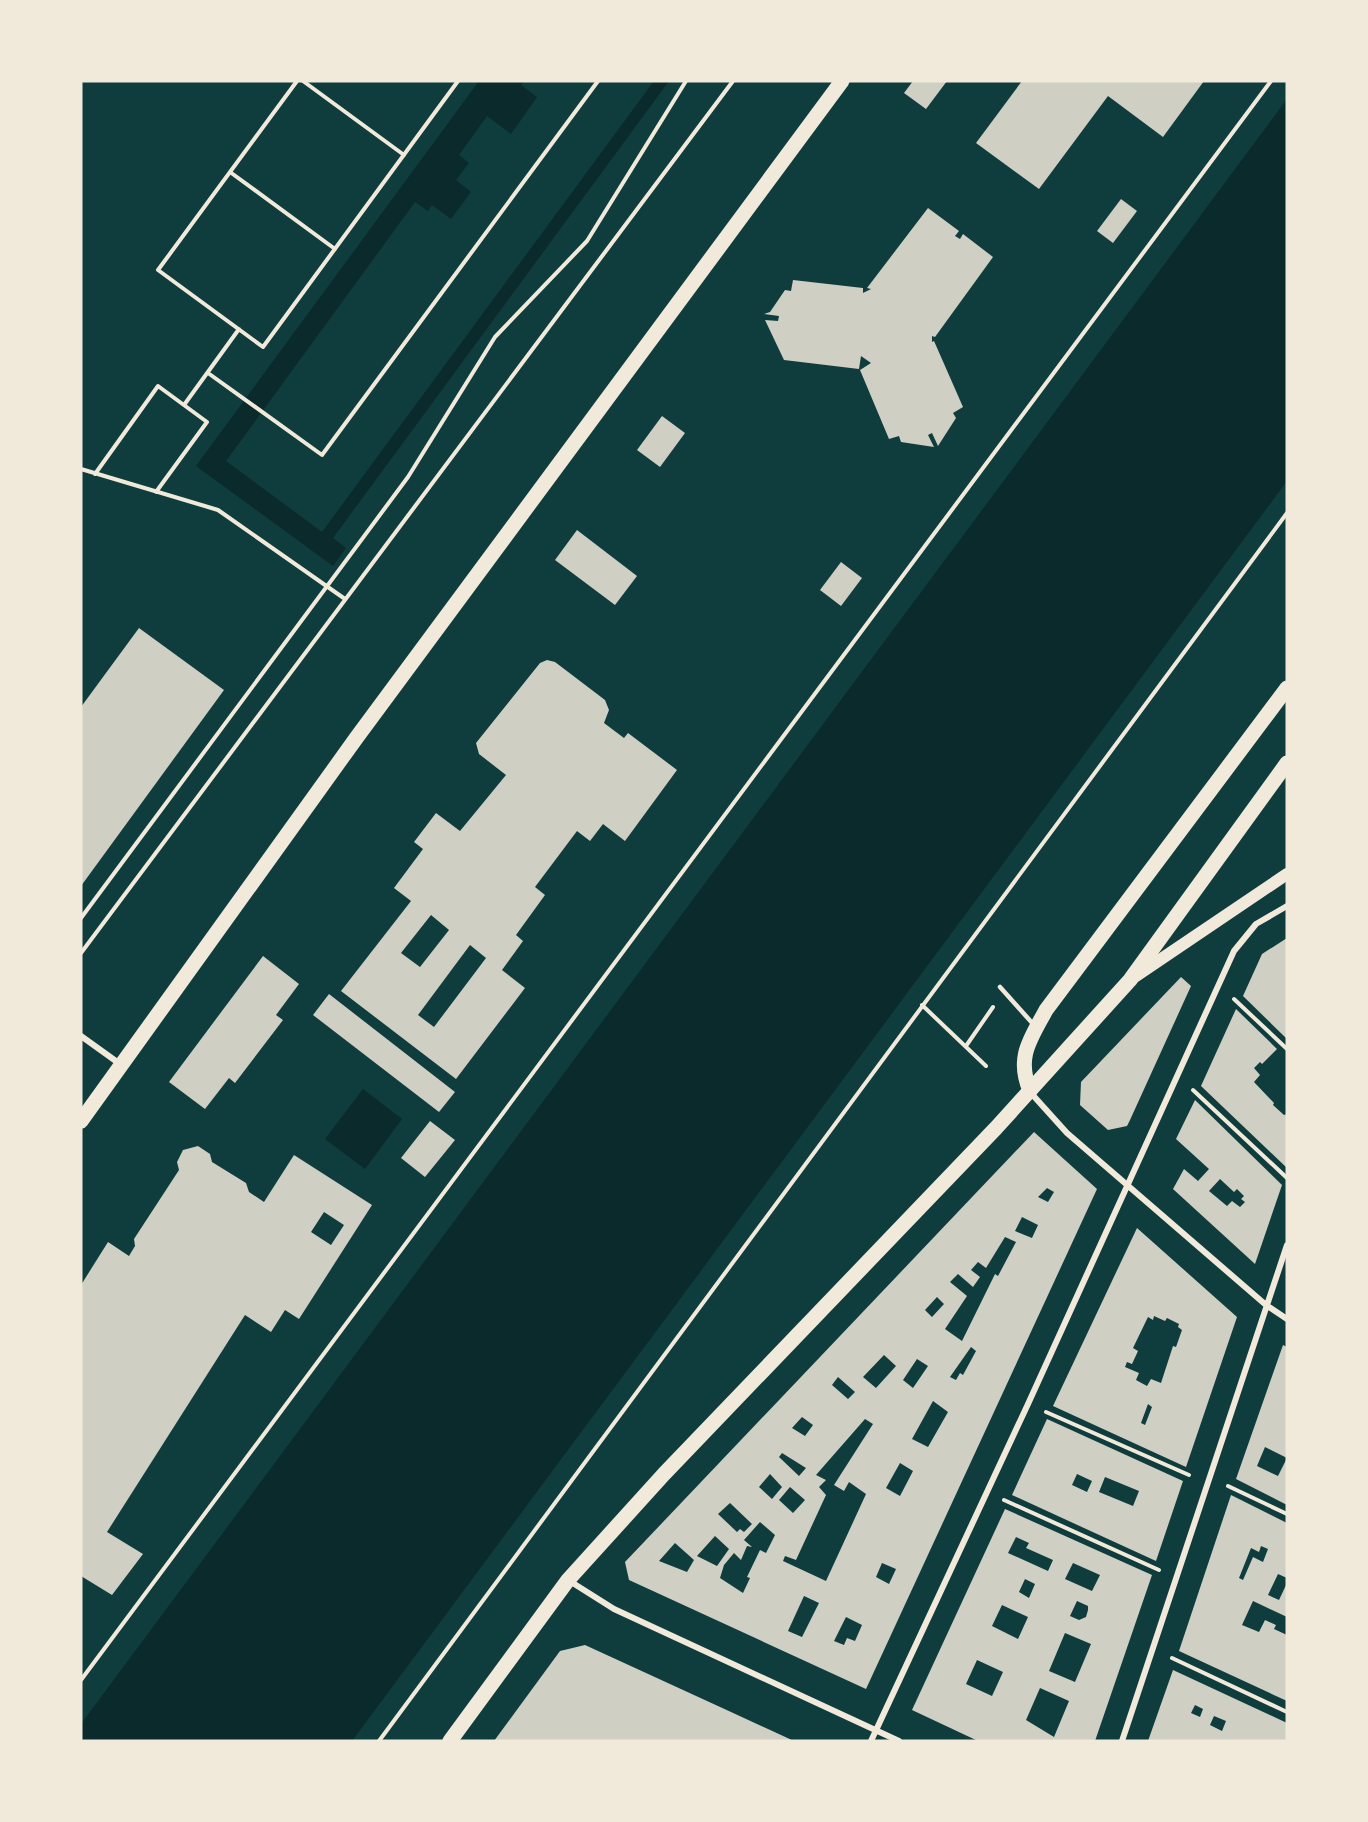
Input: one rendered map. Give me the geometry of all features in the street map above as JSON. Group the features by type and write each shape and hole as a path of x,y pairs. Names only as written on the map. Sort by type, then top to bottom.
{"main road":[{"path":"81,1121 357,737 842,81"},
{"path":"1030,1091 1024,1077 1023,1058 1037,1028 1059,991 1287,688"},
{"path":"450,1741 568,1580 664,1474 1030,1091 1130,980 1287,763"},
{"path":"1130,980 1287,874"}],"street":[{"path":"871,1741 1029,1404 1234,951 1256,924 1287,906"},
{"path":"81,1036 122,1066"},
{"path":"1030,1091 1067,1133 1266,1305 1287,1319"},
{"path":"1122,1741 1154,1651 1287,1245"},
{"path":"568,1580 614,1609 899,1741"}],"lane":[{"path":"1000,987 1037,1028"}],"path":[{"path":"297,81 158,270 263,347 458,81"},
{"path":"303,81 404,155"},
{"path":"208,373 322,455 598,81"},
{"path":"81,918 408,477 495,337 586,241 686,81"},
{"path":"81,953 733,81"},
{"path":"81,1680 1271,81"},
{"path":"230,172 335,249"},
{"path":"184,405 240,329"},
{"path":"95,474 158,386 207,422 156,492"},
{"path":"81,469 218,510 345,599"},
{"path":"379,1741 1287,513"},
{"path":"966,1046 1004,992"},
{"path":"1226,993 1287,1049"},
{"path":"922,1005 986,1066"},
{"path":"1178,1075 1287,1178"},
{"path":"1029,1404 1185,1474 1234,1487 1287,1514"},
{"path":"987,1493 1177,1578"},
{"path":"1154,1651 1287,1712"}],"water":[{"path":"479,81 524,81 521,85 537,97 511,134 487,116 459,155 469,163 456,180 471,192 451,219 432,205 428,211 415,202 226,461 322,532 654,81 669,81 333,538 346,548 333,566 196,466"},
{"path":"1287,99 1287,481 352,1741 81,1741 81,1724"},
{"path":"363,1089 402,1119 365,1169 325,1139"}],"building":[{"path":"913,81 947,81 926,109 904,93"},
{"path":"1022,81 1204,81 1163,137 1108,96 1039,189 976,143"},
{"path":"1121,199 1137,211 1113,243 1097,231"},
{"path":"928,208 959,231 955,236 960,239 963,234 993,257 935,337 932,336 932,342 934,341 963,407 953,413 956,418 938,446 932,433 928,435 934,447 901,442 899,436 889,439 860,370 871,363 861,356 859,369 784,360 765,320 778,321 779,316 764,314 770,312 785,290 791,291 793,280 863,288 863,293 871,289 867,288"},
{"path":"662,416 685,433 660,467 637,450"},
{"path":"577,530 637,576 615,605 555,560"},
{"path":"841,562 862,578 841,606 820,590"},
{"path":"139,628 224,690 81,886 81,707"},
{"path":"547,660 555,662 605,700 609,710 604,723 624,738 628,733 677,770 625,841 603,824 590,841 577,831 535,887 545,895 516,935 523,941 502,970 525,988 456,1079 341,991 411,901 394,888 423,849 414,842 436,813 460,831 506,775 479,754 476,743 540,663","holes":["431,915 449,930 420,967 401,953","470,945 486,958 434,1027 418,1015"]},
{"path":"1287,938 1287,1039 1243,996 1262,954"},
{"path":"263,956 299,984 276,1015 283,1020 235,1083 229,1078 205,1109 169,1082"},
{"path":"1181,977 1191,986 1130,1120 1127,1126 1108,1130 1080,1105 1081,1082"},
{"path":"329,994 455,1092 439,1112 313,1015"},
{"path":"1236,1009 1277,1049 1262,1064 1260,1062 1254,1068 1260,1075 1254,1082 1274,1103 1273,1105 1284,1115 1287,1114 1287,1168 1201,1086"},
{"path":"1195,1100 1282,1185 1255,1264 1173,1189 1184,1169 1198,1181 1209,1169 1176,1139","holes":["1220,1179 1234,1192 1237,1189 1244,1196 1241,1199 1245,1202 1240,1207 1232,1201 1227,1206 1209,1191"]},
{"path":"430,1121 455,1140 425,1177 401,1158"},
{"path":"1034,1132 1097,1189 866,1689 629,1580 625,1562","holes":["1047,1188 1054,1192 1048,1202 1038,1197","1022,1217 1038,1225 1032,1238 1015,1231","1005,1237 1016,1242 998,1276 995,1274 962,1341 945,1329 967,1296 950,1282 958,1274 973,1287 980,1277 971,1270 978,1262 986,1268","937,1297 944,1304 932,1317 925,1310","971,1347 976,1351 963,1375 960,1373 956,1380 950,1377","884,1355 896,1366 876,1388 863,1377","917,1359 928,1366 913,1388 903,1380","838,1377 855,1392 848,1399 832,1385","933,1401 948,1412 928,1447 912,1439","802,1417 813,1425 805,1436 792,1428","865,1419 873,1424 834,1485 844,1491 849,1482 866,1494 826,1581 783,1561 785,1556 796,1560 826,1495 819,1487 826,1480 816,1475","782,1453 806,1468 799,1476 779,1457","900,1463 913,1471 900,1496 886,1488","770,1474 782,1487 772,1499 759,1487","790,1487 805,1500 793,1513 779,1500","730,1503 752,1524 744,1532 740,1529 737,1532 718,1514","760,1522 775,1535 766,1553 760,1550 747,1577 750,1578 743,1593 720,1578 724,1565 734,1553 741,1560 747,1546 752,1547 744,1540","715,1536 729,1549 717,1566 697,1556","675,1543 694,1560 687,1572 659,1561","882,1563 896,1569 889,1584 876,1577","804,1596 819,1603 802,1637 788,1631","846,1617 862,1625 855,1641 847,1638 844,1645 834,1641"]},
{"path":"198,1146 210,1154 212,1162 246,1183 249,1192 264,1202 294,1155 372,1205 299,1319 285,1310 271,1332 245,1315 107,1532 143,1554 112,1595 81,1576 81,1285 108,1242 129,1256 135,1246 134,1239 179,1170 177,1162 183,1150","holes":["324,1212 344,1225 331,1245 311,1232"]},
{"path":"1137,1228 1237,1317 1186,1467 1053,1406","holes":["1154,1316 1165,1321 1167,1318 1179,1324 1178,1327 1182,1330 1176,1347 1173,1346 1161,1383 1151,1379 1147,1386 1136,1380 1139,1373 1125,1367 1127,1362 1132,1364 1138,1351 1133,1348 1148,1317 1153,1320","1148,1404 1152,1407 1145,1425 1141,1423"]},
{"path":"1283,1345 1287,1347 1287,1458 1287,1505 1236,1479","holes":["1265,1447 1287,1458 1278,1476 1257,1466"]},
{"path":"1047,1419 1183,1481 1156,1561 1012,1495","holes":["1077,1474 1092,1481 1087,1492 1072,1485","1105,1477 1139,1491 1133,1506 1099,1492"]},
{"path":"1231,1495 1287,1523 1287,1578 1278,1574 1268,1595 1279,1600 1287,1583 1287,1617 1253,1601 1242,1625 1259,1632 1265,1620 1276,1625 1274,1629 1287,1635 1287,1701 1179,1651","holes":["1261,1546 1268,1549 1263,1562 1253,1557 1243,1580 1239,1578 1251,1548 1259,1552"]},
{"path":"1005,1509 1152,1575 1095,1741 978,1741 912,1710","holes":["1016,1537 1029,1543 1026,1548 1053,1560 1048,1571 1008,1553","1073,1563 1100,1575 1092,1591 1065,1579","1025,1579 1035,1584 1029,1598 1019,1592","1077,1601 1088,1606 1086,1617 1079,1620 1070,1616","1002,1605 1028,1617 1018,1639 992,1626","1065,1633 1091,1644 1075,1682 1049,1671","977,1660 1003,1672 992,1696 966,1684","1040,1688 1069,1701 1054,1737 1026,1720"]},
{"path":"585,1645 794,1741 494,1741 560,1651"},
{"path":"1173,1670 1287,1723 1287,1741 1148,1741","holes":["1195,1705 1203,1709 1200,1717 1191,1713","1214,1716 1226,1721 1222,1731 1210,1725"]}]}
